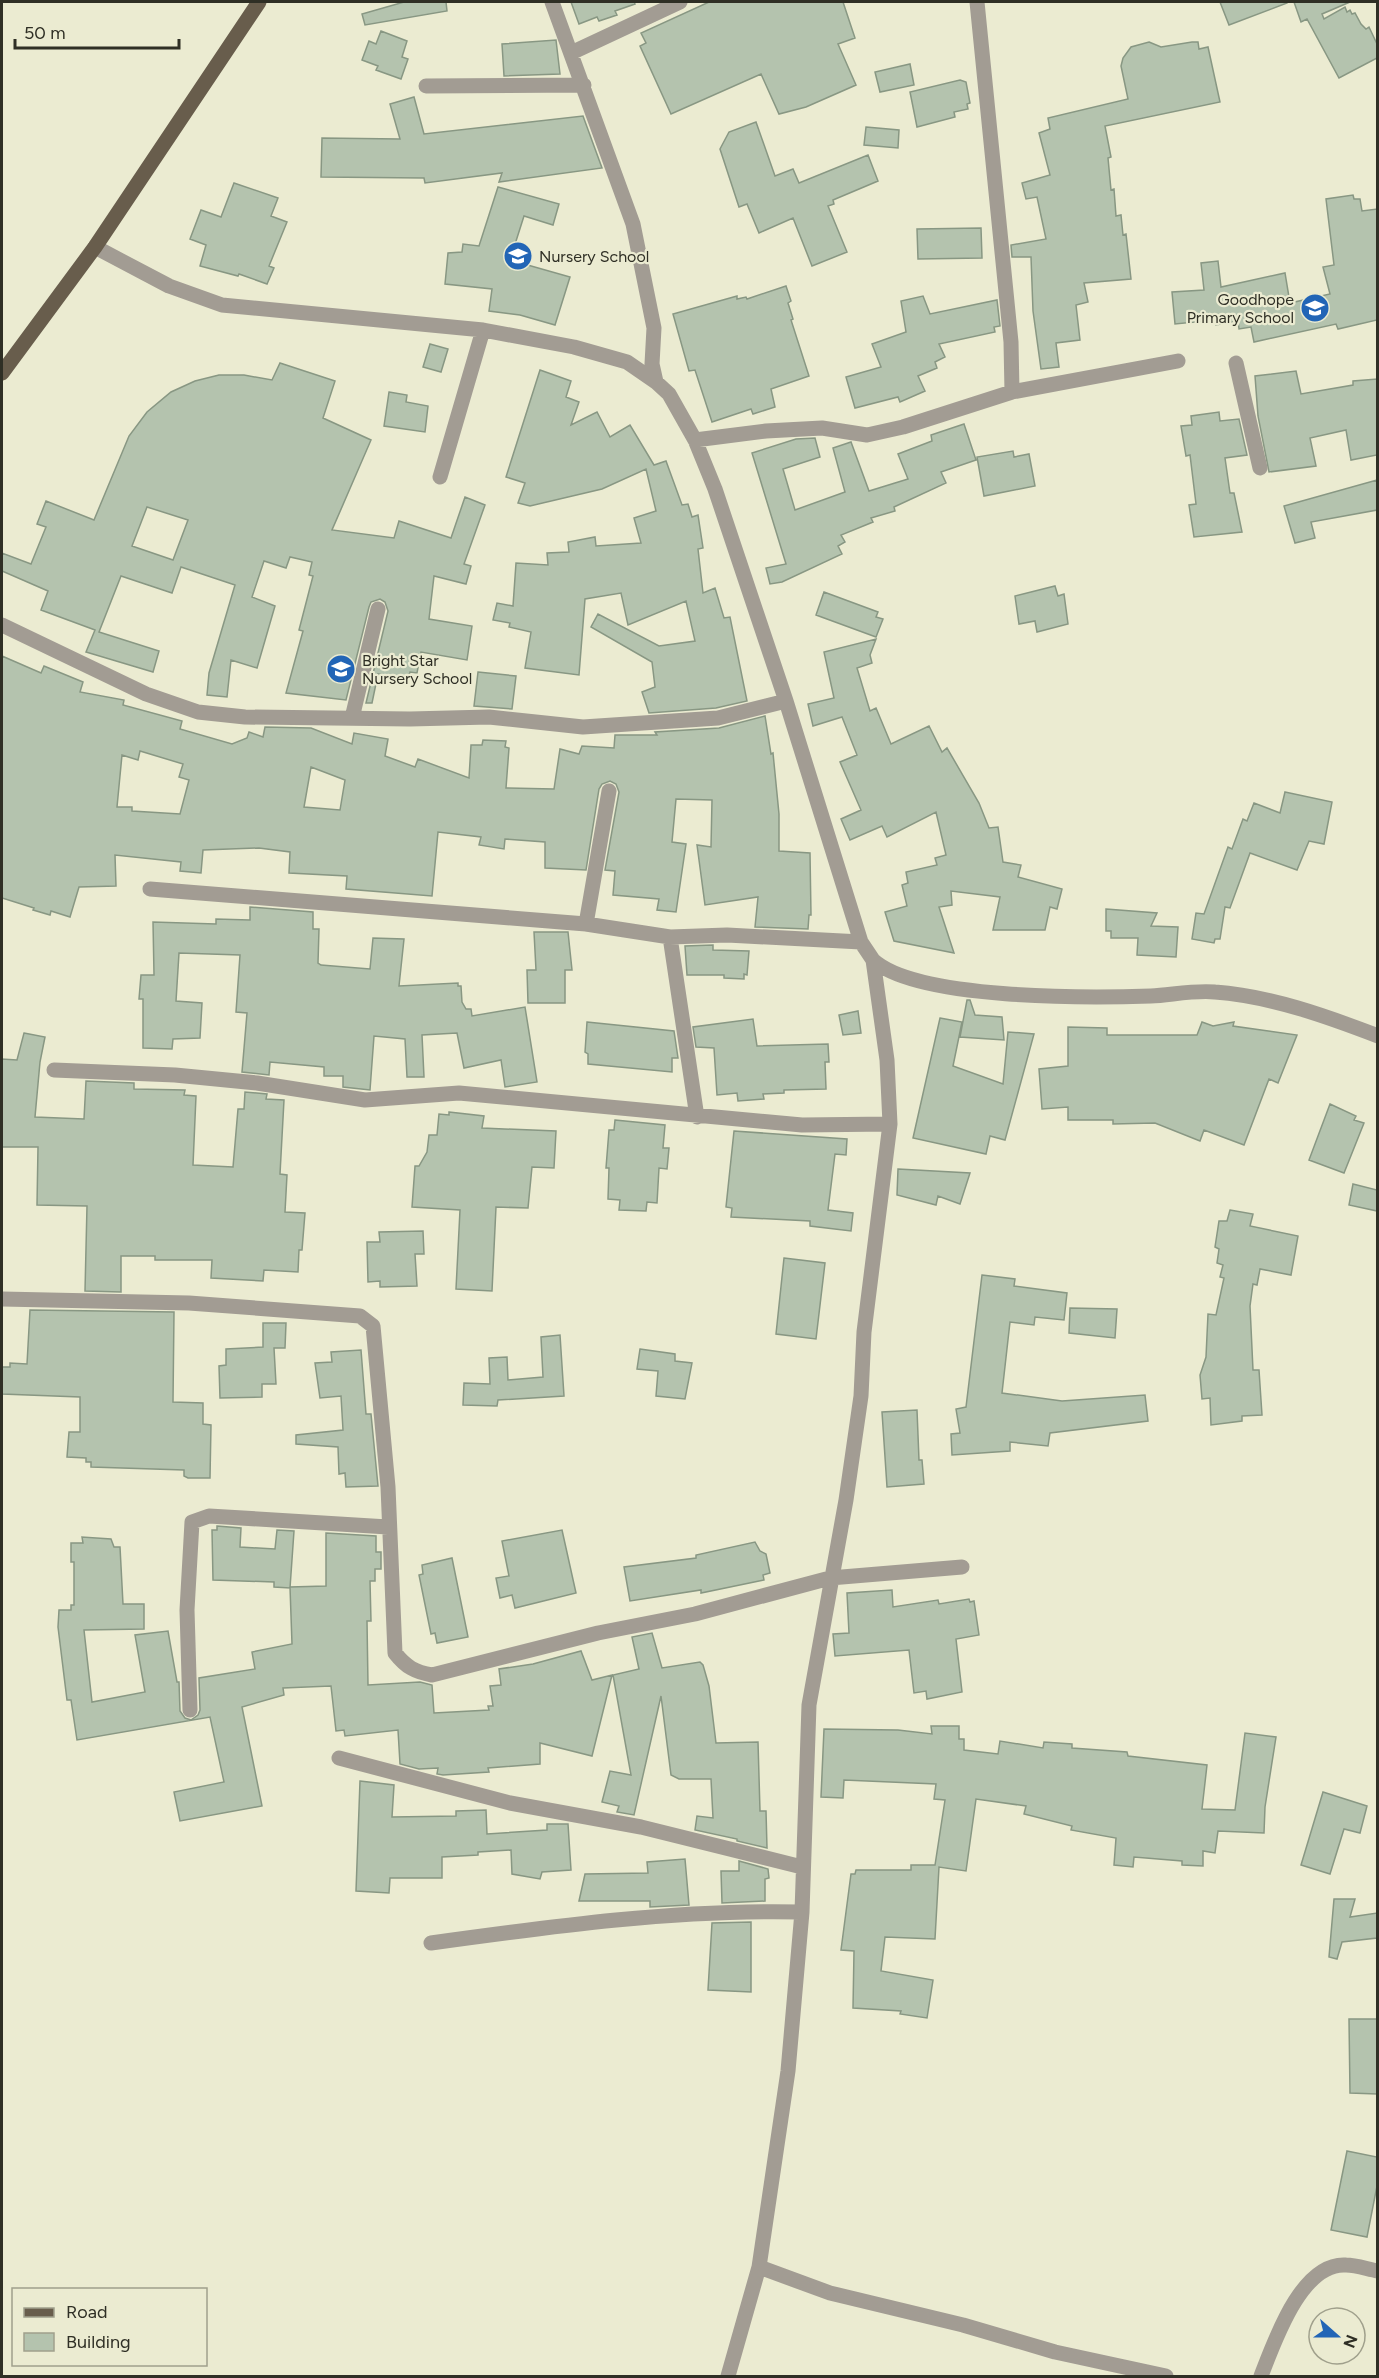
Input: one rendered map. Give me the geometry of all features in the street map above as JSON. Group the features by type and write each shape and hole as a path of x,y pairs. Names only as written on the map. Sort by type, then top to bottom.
{"main road":[{"path":"2,373 95,247 259,2"}],"street":[{"path":"552,2 633,224 654,328 652,364 656,382"},
{"path":"571,53 680,2"},
{"path":"976,2 1011,342 1012,392"},
{"path":"426,86 584,85"},
{"path":"95,247 169,286 222,304 483,330 574,347 627,362 656,382 669,394 695,440 715,489 786,701 861,942 873,960 884,970 960,989 1012,995 1119,997 1214,992 1309,1010 1377,1036"},
{"path":"440,477 483,330"},
{"path":"695,440 766,431 822,428 867,435 903,427 1012,392 1178,361"},
{"path":"1236,363 1260,468"},
{"path":"352,718 378,609"},
{"path":"2,625 146,694 198,712 245,717 489,717 583,727 718,718 786,701"},
{"path":"586,924 609,792"},
{"path":"150,889 586,924 670,937 727,935 861,942"},
{"path":"670,937 697,1117"},
{"path":"728,2376 759,2267 788,2071 802,1912 808,1705 846,1500 861,1396 864,1332 890,1124 887,1060 873,960"},
{"path":"54,1070 175,1075 257,1083 365,1100 459,1093 697,1117 821,1126 890,1124"},
{"path":"2,1299 189,1303 360,1316 373,1326 388,1487 394,1653 403,1664 416,1672 432,1675 598,1633 696,1614 830,1578 962,1567"},
{"path":"190,1710 187,1610 192,1522 209,1516 388,1527"},
{"path":"339,1758 510,1803 641,1827 802,1868"},
{"path":"431,1942 578,1923 737,1910 802,1912"},
{"path":"1261,2376 1295,2301 1324,2269 1344,2264 1377,2271"},
{"path":"759,2267 830,2293 963,2325 1055,2352 1166,2376"}],"building":[{"path":"404,2 446,2 447,11 365,25 362,14"},
{"path":"571,2 634,2 635,4 615,11 617,15 599,21 597,17 579,24"},
{"path":"709,2 843,2 855,38 838,44 856,85 806,107 779,114 761,74 671,114 640,46 646,43 641,33"},
{"path":"1220,2 1287,2 1287,3 1229,25"},
{"path":"1294,2 1350,2 1322,14 1324,19 1345,7 1347,12 1350,10 1352,14 1355,13 1366,29 1369,27 1377,44 1377,58 1339,78 1307,19 1301,22"},
{"path":"381,31 407,41 402,57 408,59 401,79 376,70 378,66 362,60 369,41 376,44"},
{"path":"556,40 560,74 504,76 502,44"},
{"path":"1149,42 1161,47 1198,42 1199,49 1208,47 1220,102 1105,126 1111,157 1108,158 1111,190 1114,189 1116,216 1121,215 1123,235 1126,234 1131,279 1084,283 1088,302 1076,305 1080,340 1056,343 1059,367 1041,369 1033,311 1031,257 1012,257 1011,245 1046,239 1037,197 1026,199 1022,183 1050,175 1039,133 1050,129 1048,118 1128,99 1121,66 1123,58 1131,47"},
{"path":"910,64 914,85 880,92 875,72"},
{"path":"960,80 966,82 970,103 967,104 968,109 954,112 955,117 917,127 910,92"},
{"path":"414,97 424,134 583,116 602,168 499,182 502,173 425,183 424,178 321,177 322,138 400,139 390,104"},
{"path":"756,122 775,176 793,169 799,183 868,155 878,181 833,200 834,204 828,206 847,252 812,266 793,218 759,233 747,204 739,207 720,149 729,132"},
{"path":"866,127 899,130 898,148 864,145"},
{"path":"234,183 278,198 271,216 287,222 269,266 274,268 267,284 239,274 238,276 200,266 206,245 190,239 201,210 221,217"},
{"path":"498,187 559,204 553,225 524,216 510,260 570,277 555,325 520,315 489,311 492,289 445,284 448,253 462,252 463,244 479,246"},
{"path":"1353,195 1354,199 1360,199 1362,211 1377,209 1377,320 1338,329 1336,324 1254,342 1251,327 1239,329 1238,321 1216,325 1215,320 1175,324 1172,292 1204,290 1201,263 1218,261 1221,287 1285,273 1290,303 1330,294 1323,267 1334,265 1326,199"},
{"path":"981,228 982,258 918,259 917,229"},
{"path":"786,286 791,301 788,303 793,319 791,320 809,376 771,389 775,407 753,414 751,409 712,422 695,370 689,371 673,314 737,296 737,299 746,297 747,299"},
{"path":"923,296 930,314 997,300 1000,326 994,327 995,332 939,344 945,357 935,362 937,368 918,376 925,391 900,402 898,397 855,408 846,377 881,367 872,344 906,332 901,301"},
{"path":"430,344 448,349 441,372 423,367"},
{"path":"280,363 335,381 323,418 371,440 332,530 394,538 399,521 451,538 465,497 485,505 464,564 471,566 466,584 434,576 429,619 472,626 467,660 421,652 417,673 410,672 408,680 378,674 372,703 366,703 388,611 385,602 380,599 371,602 369,607 346,700 286,693 303,631 299,630 313,576 309,575 312,562 290,557 286,568 264,561 252,597 275,606 257,668 231,660 227,697 207,695 209,673 235,585 181,567 172,593 121,576 99,632 159,651 153,672 86,652 95,630 41,610 48,591 2,571 2,553 31,564 46,527 37,524 46,501 94,520 129,436 147,412 171,392 195,381 219,375 244,375 272,380","holes":["147,507 188,520 173,560 132,546"]},
{"path":"540,370 571,381 566,397 579,402 571,425 597,412 610,437 630,425 654,465 666,461 682,505 688,504 692,517 698,515 703,548 698,549 703,593 715,588 724,618 730,617 747,701 716,708 649,713 642,692 655,687 652,662 591,627 598,614 659,646 695,641 686,601 628,625 621,593 585,599 579,675 525,668 531,632 509,627 510,623 493,620 497,603 513,606 516,563 548,565 547,553 569,552 568,542 595,537 596,546 641,543 634,518 656,511 646,469 602,489 530,506 518,503 525,483 506,477"},
{"path":"1296,371 1301,394 1353,385 1353,381 1377,379 1377,455 1351,460 1346,430 1310,438 1316,466 1269,472 1258,416 1255,376"},
{"path":"389,392 407,395 406,402 428,406 425,432 384,426"},
{"path":"1219,412 1220,421 1239,419 1247,455 1225,458 1230,493 1234,493 1242,532 1194,537 1189,505 1196,504 1190,455 1186,456 1181,426 1192,425 1191,416"},
{"path":"964,424 976,460 941,472 946,483 894,507 895,511 871,518 873,522 841,535 845,542 838,546 842,554 782,582 770,584 766,568 786,564 752,453 796,439 815,438 820,457 783,469 795,510 845,492 833,448 851,442 869,491 908,479 898,454 932,441 931,435"},
{"path":"1013,451 1014,457 1029,454 1035,486 984,496 977,457"},
{"path":"1377,480 1377,510 1311,522 1315,538 1295,543 1284,506"},
{"path":"1055,586 1058,596 1064,594 1068,624 1037,632 1035,621 1019,624 1015,596"},
{"path":"824,592 878,612 876,617 883,619 876,637 816,615"},
{"path":"876,639 870,655 872,663 857,668 870,711 876,708 891,744 929,726 942,752 947,748 979,803 989,828 998,827 1003,862 1021,865 1018,877 1062,889 1057,909 1050,907 1045,930 993,930 1000,897 951,891 952,905 939,907 954,953 894,941 885,912 907,906 902,885 908,883 906,872 937,865 935,858 946,855 936,812 887,837 882,826 850,840 841,819 861,810 840,762 857,755 842,717 813,726 808,704 834,698 824,652"},
{"path":"2,656 41,673 44,666 83,682 80,692 124,700 123,705 182,721 180,729 232,744 247,738 249,732 263,737 265,727 311,728 352,744 354,733 388,739 385,756 415,767 418,759 469,778 471,745 482,745 483,740 506,741 505,747 509,748 506,788 554,789 560,749 579,754 582,746 614,748 615,735 657,735 655,732 719,728 765,716 771,754 773,753 779,814 779,851 810,853 811,915 809,915 808,929 755,927 758,897 705,905 697,845 711,847 712,800 676,799 672,842 686,844 676,912 657,910 659,899 613,895 615,871 605,870 619,792 616,784 610,781 602,784 599,789 586,870 545,868 545,842 505,839 504,849 479,845 481,837 438,832 432,896 346,889 347,876 289,873 290,852 259,848 203,850 201,873 180,871 181,862 115,855 116,886 79,887 70,917 51,911 50,915 2,898","holes":["140,751 183,764 179,777 189,780 180,814 132,811 132,807 117,807 122,755 138,760","311,767 345,780 340,810 304,807"]},
{"path":"478,672 516,676 512,709 474,706"},
{"path":"1285,792 1332,802 1324,844 1309,841 1297,870 1250,853 1230,908 1225,907 1220,939 1215,939 1214,943 1192,939 1196,913 1204,914 1228,847 1232,849 1243,819 1247,821 1254,803 1280,813"},
{"path":"250,907 313,912 313,929 319,929 318,963 321,965 370,969 373,938 404,939 399,986 458,983 458,986 461,986 462,1002 466,1009 471,1009 472,1016 525,1007 537,1082 505,1087 501,1060 464,1068 457,1033 422,1035 424,1077 407,1077 405,1039 374,1036 370,1090 343,1087 343,1076 324,1076 324,1067 270,1062 269,1075 242,1072 247,1013 236,1012 240,955 179,953 176,1001 202,1003 200,1038 173,1039 172,1049 143,1048 143,999 139,999 141,975 154,975 153,922 216,924 216,919 250,920"},
{"path":"1106,909 1157,913 1151,926 1178,927 1176,957 1137,955 1138,938 1111,938 1111,931 1106,931"},
{"path":"534,932 568,932 572,970 565,970 565,1003 528,1003 527,970 536,970"},
{"path":"713,945 713,950 749,951 747,975 744,974 744,979 724,978 724,975 687,975 685,946"},
{"path":"967,1000 970,1000 975,1015 1002,1017 1004,1040 960,1037"},
{"path":"858,1011 861,1033 843,1035 839,1015"},
{"path":"940,1018 962,1022 953,1066 1003,1084 1008,1032 1034,1034 1005,1140 990,1136 986,1154 913,1138"},
{"path":"753,1019 757,1046 828,1044 829,1062 825,1062 826,1089 784,1090 784,1093 763,1094 764,1099 738,1101 737,1093 717,1095 714,1048 696,1047 693,1027"},
{"path":"587,1022 674,1031 678,1058 672,1058 672,1072 588,1064 588,1054 585,1052"},
{"path":"1202,1022 1213,1026 1234,1022 1233,1026 1297,1035 1278,1083 1269,1079 1244,1145 1204,1130 1200,1141 1155,1123 1113,1124 1113,1120 1068,1120 1068,1107 1042,1109 1039,1069 1068,1066 1068,1027 1107,1028 1107,1035 1197,1035"},
{"path":"24,1033 45,1037 40,1062 35,1117 84,1119 86,1081 134,1083 134,1089 185,1090 184,1095 196,1096 193,1165 233,1167 238,1109 244,1109 245,1092 267,1094 266,1099 284,1100 280,1174 287,1175 285,1212 305,1213 298,1272 264,1270 263,1281 211,1278 212,1260 155,1260 155,1256 121,1256 121,1292 85,1291 87,1206 37,1205 38,1147 2,1147 2,1059 17,1060"},
{"path":"1330,1104 1356,1116 1354,1120 1364,1123 1344,1173 1309,1160"},
{"path":"449,1112 484,1116 482,1128 556,1131 554,1168 532,1167 528,1208 496,1207 492,1291 456,1289 460,1210 412,1207 415,1166 419,1166 427,1152 429,1135 437,1135 439,1114 449,1115"},
{"path":"615,1120 665,1125 663,1148 669,1148 667,1169 659,1168 657,1203 647,1202 646,1211 619,1210 620,1200 608,1199 609,1168 606,1168 609,1130 614,1130"},
{"path":"734,1131 847,1139 846,1155 835,1154 828,1210 853,1213 851,1231 810,1226 810,1221 731,1217 732,1208 726,1207"},
{"path":"898,1169 970,1173 960,1204 938,1196 936,1205 897,1195"},
{"path":"1353,1184 1377,1190 1377,1211 1349,1205"},
{"path":"1230,1210 1253,1214 1250,1226 1298,1236 1291,1275 1260,1269 1257,1285 1253,1284 1250,1306 1253,1370 1259,1370 1262,1415 1242,1416 1242,1421 1211,1425 1210,1398 1202,1399 1200,1375 1206,1357 1208,1314 1216,1315 1224,1278 1220,1277 1223,1265 1217,1263 1219,1249 1215,1247 1219,1221 1227,1221"},
{"path":"423,1231 424,1254 415,1254 417,1286 380,1287 380,1281 368,1282 367,1242 380,1242 379,1232"},
{"path":"784,1258 825,1263 816,1339 776,1334"},
{"path":"982,1275 1015,1279 1014,1286 1067,1293 1064,1320 1035,1317 1034,1325 1010,1322 1002,1393 1062,1401 1145,1395 1148,1421 1050,1433 1048,1446 1010,1442 1010,1451 952,1455 951,1434 960,1433 956,1409 966,1407"},
{"path":"1070,1308 1117,1309 1115,1338 1069,1333"},
{"path":"30,1310 174,1312 173,1402 203,1403 203,1424 211,1425 210,1478 188,1478 184,1476 184,1470 91,1467 91,1462 86,1462 86,1458 67,1457 69,1432 80,1432 80,1397 2,1394 2,1367 10,1367 10,1363 27,1364"},
{"path":"263,1323 286,1323 285,1348 274,1348 276,1384 262,1384 262,1397 220,1398 219,1366 226,1365 226,1349 263,1347"},
{"path":"560,1335 564,1396 498,1400 497,1406 463,1405 464,1383 490,1384 489,1358 507,1357 508,1380 543,1377 541,1337"},
{"path":"640,1349 675,1354 675,1361 692,1363 685,1399 656,1396 658,1371 637,1369"},
{"path":"361,1350 366,1414 371,1414 378,1486 346,1487 345,1473 339,1474 338,1447 296,1444 296,1435 343,1430 341,1396 320,1398 315,1363 332,1362 331,1352"},
{"path":"917,1410 919,1460 922,1460 924,1484 887,1487 882,1412"},
{"path":"217,1526 241,1528 240,1547 275,1549 277,1530 294,1531 290,1588 274,1587 274,1582 213,1580 212,1530 217,1530"},
{"path":"562,1530 576,1593 515,1608 512,1595 500,1598 496,1578 509,1576 502,1541"},
{"path":"326,1533 376,1536 376,1552 381,1552 381,1569 375,1569 375,1581 370,1581 371,1621 367,1621 368,1685 420,1682 432,1685 434,1713 489,1710 488,1706 493,1706 490,1686 501,1685 499,1669 533,1664 581,1651 592,1680 612,1675 592,1756 540,1743 540,1764 488,1768 489,1772 437,1774 438,1768 419,1769 400,1764 398,1730 345,1736 344,1730 336,1731 331,1686 283,1688 284,1695 242,1707 262,1806 180,1821 174,1792 224,1782 210,1717 77,1740 71,1700 67,1700 58,1627 59,1610 71,1610 71,1605 74,1605 74,1562 71,1562 71,1543 83,1543 82,1537 111,1539 114,1547 120,1547 123,1604 144,1604 144,1629 84,1630 92,1702 145,1692 135,1635 168,1631 177,1682 179,1682 180,1711 185,1718 191,1720 198,1715 200,1710 199,1678 255,1669 252,1652 292,1644 290,1587 326,1586"},
{"path":"755,1542 760,1551 766,1554 770,1573 763,1575 764,1580 701,1593 701,1590 630,1601 624,1567 696,1558 696,1555"},
{"path":"452,1558 468,1637 437,1643 435,1633 431,1634 419,1575 423,1574 422,1565"},
{"path":"892,1590 893,1607 938,1600 939,1604 969,1599 970,1602 974,1601 979,1635 956,1639 962,1692 927,1699 926,1691 914,1693 909,1650 835,1656 833,1634 849,1633 847,1593"},
{"path":"652,1633 662,1668 700,1662 703,1665 709,1686 716,1743 758,1742 760,1811 766,1811 767,1848 695,1830 697,1816 713,1818 711,1779 679,1779 671,1775 661,1696 634,1815 617,1812 619,1806 602,1802 610,1771 631,1775 613,1675 639,1669 632,1637"},
{"path":"931,1726 959,1726 959,1739 964,1739 964,1750 998,1754 1000,1741 1043,1748 1044,1742 1072,1744 1072,1748 1127,1752 1128,1756 1207,1765 1202,1809 1235,1810 1245,1733 1276,1737 1265,1807 1264,1833 1218,1831 1215,1853 1203,1851 1203,1866 1182,1865 1182,1861 1134,1857 1133,1867 1114,1865 1116,1838 1071,1830 1072,1826 1024,1814 1026,1806 976,1799 966,1871 939,1867 935,1939 885,1937 881,1971 933,1980 927,2018 900,2014 901,2011 853,2008 854,1951 841,1950 851,1874 855,1874 856,1870 911,1870 911,1865 935,1865 945,1800 934,1799 936,1784 844,1780 843,1798 821,1797 824,1729 898,1730 932,1734"},
{"path":"360,1781 394,1785 392,1817 456,1816 456,1811 486,1810 487,1834 547,1830 547,1824 568,1824 571,1870 542,1872 540,1879 512,1874 511,1850 478,1852 478,1855 442,1857 442,1878 390,1878 389,1893 356,1891"},
{"path":"1323,1792 1367,1806 1360,1833 1344,1829 1330,1874 1301,1865"},
{"path":"685,1859 689,1905 650,1907 650,1901 579,1901 585,1874 648,1873 647,1862"},
{"path":"739,1861 768,1869 769,1878 765,1879 765,1901 722,1903 721,1871 739,1871"},
{"path":"1334,1899 1355,1899 1350,1917 1377,1913 1377,1938 1342,1942 1337,1959 1329,1957"},
{"path":"751,1922 751,1992 708,1990 712,1923"},
{"path":"1349,2019 1377,2019 1377,2094 1350,2093"},
{"path":"1347,2151 1377,2157 1377,2186 1367,2237 1331,2230"}],"place":[{"name":"Nursery School","path":"518,256"},
{"name":"Goodhope Primary School","path":"1315,308"},
{"name":"Bright Star Nursery School","path":"341,669"}]}
